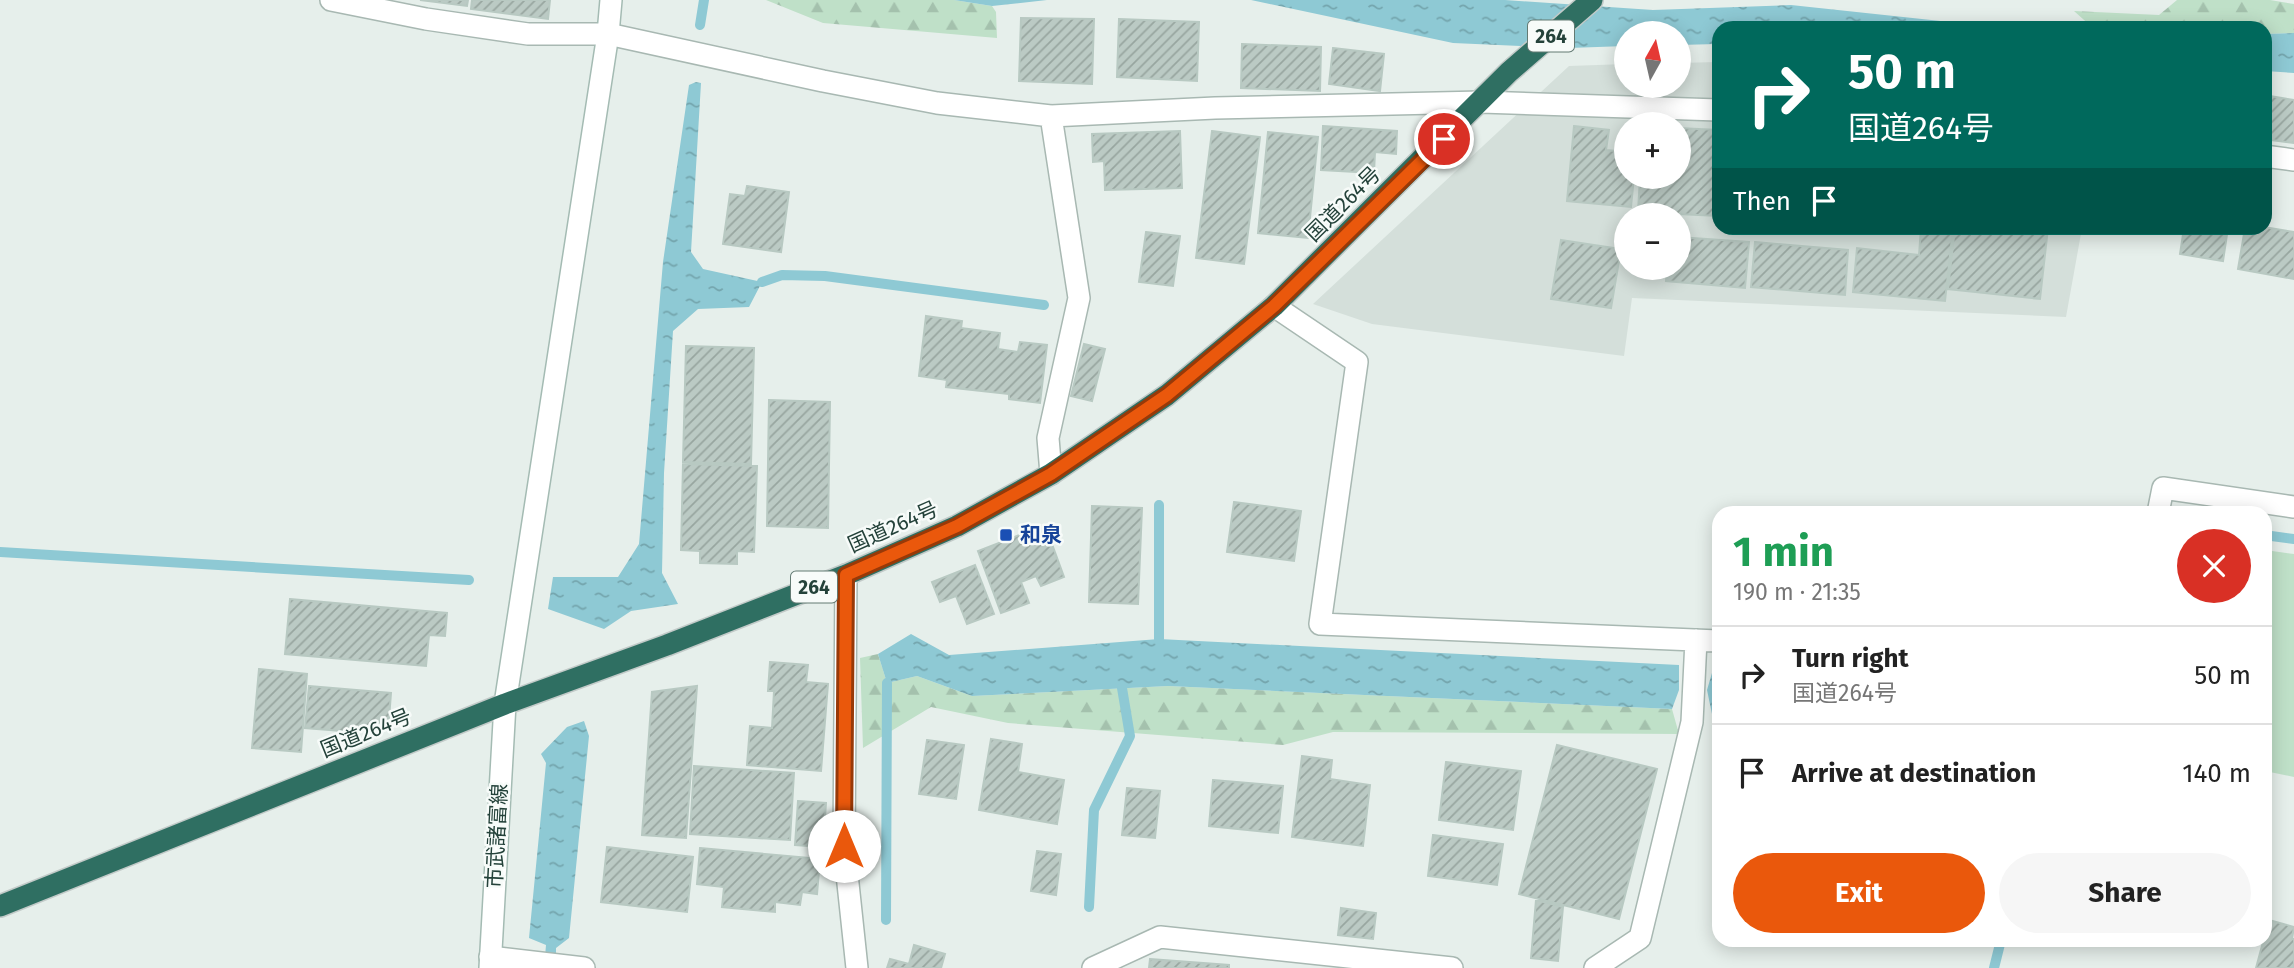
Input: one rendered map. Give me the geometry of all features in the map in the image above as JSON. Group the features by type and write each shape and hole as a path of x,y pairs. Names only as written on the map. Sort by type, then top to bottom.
{"highway":[{"name":"国道264号","path":"0,906 505,705 846,575 957,526 1051,474 1167,395 1274,306 1509,72 1592,0"}],"street":[{"path":"331,0 426,19 528,34 608,34 937,103 1051,116 1215,108 1481,102 1712,110"},
{"name":"市武諸富線","path":"490,962 505,705 611,0"},
{"path":"1051,116 1079,298 1048,438 1051,474"},
{"path":"2272,157 2294,160"},
{"path":"1274,306 1357,362 1320,624 1712,640"},
{"path":"2159,506 2163,488 2294,507"},
{"path":"846,575 844,846 857,968"},
{"path":"1595,968 1640,938 1692,722 1696,640"},
{"path":"1093,968 1160,937 1452,968"},
{"path":"490,962 534,962 575,967"}],"shaded area":[{"path":"1712,62 1712,235 2081,235 2066,317 1632,298 1624,356 1372,324 1313,304 1569,66 1614,64 1614,98 1691,98 1691,63"}],"green space":[{"path":"766,0 954,0 992,6 996,12 997,38 823,23"},
{"path":"2177,0 2270,0 2294,4 2294,33 2272,34 2272,21 2085,21 2074,11 2159,15"},
{"path":"2272,551 2294,554 2294,777 2272,772"},
{"path":"878,654 887,683 917,676 972,696 1168,686 1672,709 1679,734 1333,732 1283,745 1008,723 931,707 863,748 860,658"}],"water":[{"path":"954,0 1047,0 992,6"},
{"path":"1251,0 1505,0 1653,10 1791,5 1941,21 1712,21 1712,44 1691,45 1691,21 1614,21 1614,46 1569,48 1453,43"},
{"path":"2294,33 2294,73 2272,71 2272,34"},
{"path":"701,83 691,252 703,269 762,282 749,307 698,309 673,331 664,473 662,573 678,604 631,611 604,629 548,609 553,577 618,577 639,544 663,262 689,85"},
{"path":"911,634 949,655 1159,639 1679,665 1679,690 1672,709 1168,686 972,696 917,676 887,683 878,654"},
{"path":"1712,673 1712,714 1707,690"},
{"path":"584,721 589,736 569,938 556,948 556,968 544,968 546,945 529,938 546,763 541,754 567,727"}],"building":[{"path":"420,0 468,0 467,6"},
{"path":"472,0 550,0 548,19 471,9"},
{"path":"1021,18 1094,19 1092,84 1019,81"},
{"path":"1119,19 1199,22 1197,81 1117,77"},
{"path":"1242,44 1321,47 1320,91 1241,88"},
{"path":"1333,48 1384,54 1380,91 1329,84"},
{"path":"2272,96 2294,100 2294,143 2272,140"},
{"path":"1323,126 1397,131 1396,154 1375,152 1374,173 1321,170"},
{"path":"1574,126 1609,130 1606,150 1614,151 1614,189 1633,189 1631,203 1614,203 1614,205 1567,201"},
{"path":"1691,129 1712,130 1712,216 1691,215 1691,203 1639,203 1639,189 1691,189"},
{"path":"1180,131 1182,188 1105,190 1104,161 1093,162 1092,134"},
{"path":"1212,131 1260,137 1244,264 1196,258"},
{"path":"1268,132 1318,137 1308,238 1258,233"},
{"path":"747,186 789,192 781,252 723,244 730,194 745,196"},
{"path":"2272,228 2294,232 2294,279 2238,269 2244,235 2272,235"},
{"path":"1146,232 1180,236 1173,286 1139,282"},
{"path":"1920,235 1952,235 1945,301 1853,292 1857,248 1919,255"},
{"path":"1954,235 2047,235 2040,299 1948,289"},
{"path":"2183,235 2227,235 2223,261 2180,254"},
{"path":"1691,238 1749,242 1745,288 1666,281 1691,280"},
{"path":"1561,240 1614,248 1616,280 1611,308 1551,299"},
{"path":"1755,242 1848,250 1845,295 1751,287"},
{"path":"926,316 962,321 961,328 1000,333 998,349 1018,352 1020,342 1047,345 1040,403 1009,399 1009,394 946,387 947,380 919,376"},
{"path":"1084,344 1105,349 1092,401 1071,396"},
{"path":"686,346 754,348 751,464 683,462"},
{"path":"769,400 830,402 828,528 767,526"},
{"path":"683,464 757,466 754,552 737,551 737,564 700,563 700,551 681,550"},
{"path":"1234,502 1301,511 1294,561 1227,552"},
{"path":"1092,506 1142,508 1138,604 1089,602"},
{"path":"1045,525 1064,577 1041,586 1036,576 1021,582 1029,603 1001,613 978,551"},
{"path":"975,565 994,614 967,624 956,596 940,602 932,582"},
{"path":"290,599 447,613 445,636 429,635 426,666 285,654"},
{"path":"770,662 808,665 806,682 828,684 821,771 747,765 750,726 772,728 774,691 768,691"},
{"path":"259,669 307,674 301,752 252,748"},
{"path":"309,686 391,693 389,719 354,732 305,728"},
{"path":"697,686 686,838 642,835 652,692"},
{"path":"991,739 1022,744 1018,772 1064,780 1057,824 979,810"},
{"path":"927,740 964,745 956,799 919,794"},
{"path":"1557,745 1657,769 1619,919 1519,894"},
{"path":"1302,756 1332,760 1330,779 1370,785 1363,846 1292,837"},
{"path":"1446,762 1521,771 1513,830 1439,820"},
{"path":"694,766 794,773 790,840 690,834"},
{"path":"1213,780 1283,786 1278,833 1209,826"},
{"path":"1127,788 1160,791 1155,838 1122,835"},
{"path":"798,801 826,803 823,847 795,845"},
{"path":"1433,835 1503,844 1497,885 1428,876"},
{"path":"607,847 693,857 687,912 601,902"},
{"path":"700,848 820,859 817,894 802,892 800,905 775,902 775,912 722,907 724,887 697,884"},
{"path":"1037,851 1061,854 1056,895 1031,891"},
{"path":"1536,900 1563,907 1558,961 1531,958"},
{"path":"1341,908 1376,913 1373,939 1338,935"},
{"path":"2272,921 2294,927 2294,968 2256,968 2262,947 2272,947"},
{"path":"914,945 945,954 941,968 887,968 890,959 909,964"},
{"path":"1150,959 1229,965 1229,968 1149,968"}],"waterway":[{"path":"700,25 704,0"},
{"path":"762,282 782,275 825,276 1044,305"},
{"path":"1159,505 1159,639"},
{"path":"2272,536 2294,539"},
{"path":"0,552 469,580"},
{"path":"886,920 887,683"},
{"path":"1089,907 1094,810 1130,736 1122,688"},
{"path":"1994,968 1999,947"}],"place":[{"name":"和泉","path":"1006,535"}],"route":[{"path":"844,846 846,575 957,526 1051,474 1167,395 1274,306 1444,139"}]}
